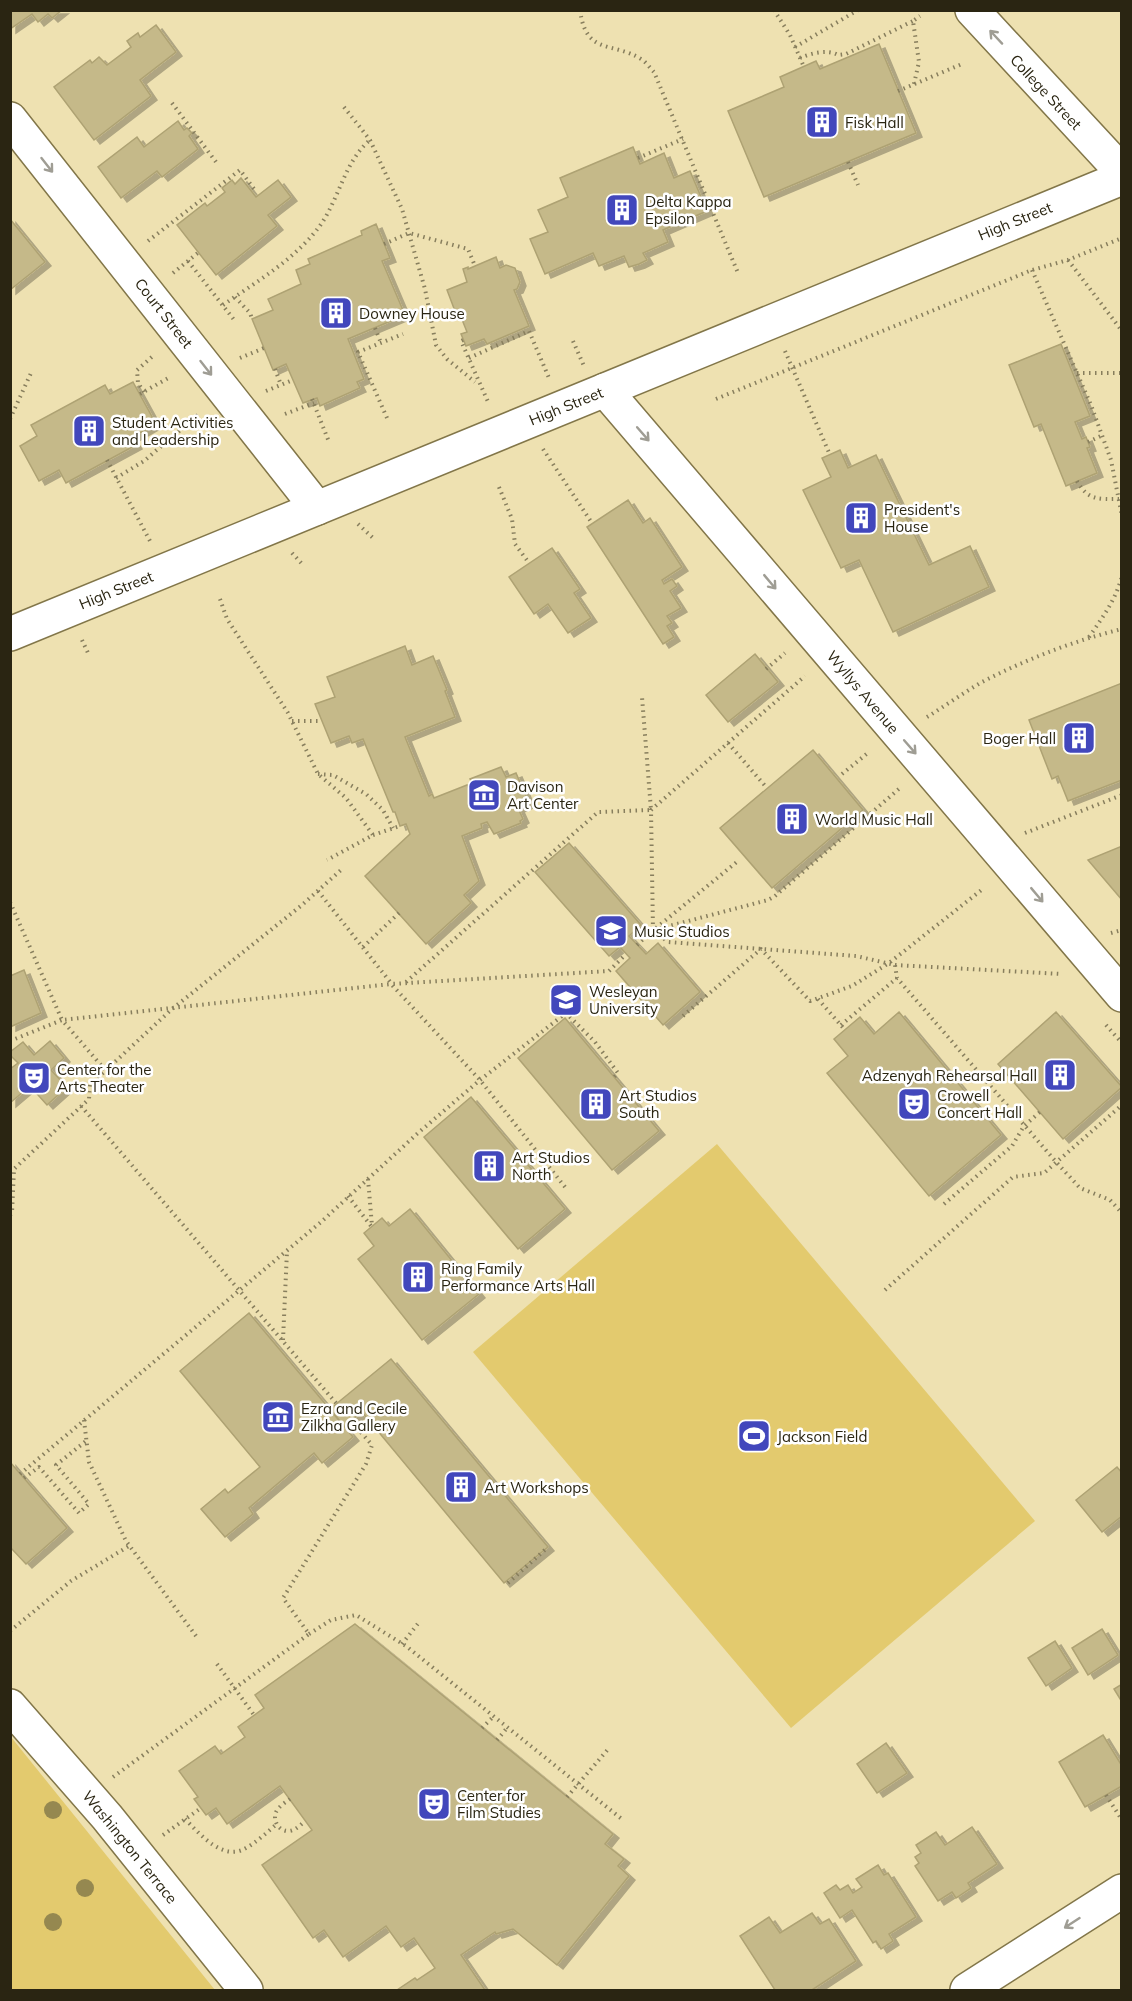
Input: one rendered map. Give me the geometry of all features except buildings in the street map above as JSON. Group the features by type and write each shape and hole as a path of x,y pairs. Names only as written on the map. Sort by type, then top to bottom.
{"street":[{"name":"College Street","path":"972,10 1122,172"},
{"name":"Court Street","path":"10,119 317,508"},
{"name":"High Street","path":"10,634 317,508 594,378 1122,178"},
{"name":"Wyllys Avenue","path":"594,378 1110,1006"},
{"name":"Washington Terrace","path":"10,1706 107,1817 246,1990"},
{"path":"967,1990 1122,1891"}],"path":[{"path":"580,10 586,32 594,41 604,47 617,49 643,60 654,72 738,273"},
{"path":"774,10 804,67"},
{"path":"795,47 858,10"},
{"path":"800,58 810,53 846,54 920,16"},
{"path":"913,21 919,62 914,84"},
{"path":"898,91 962,64"},
{"path":"172,103 216,162"},
{"path":"344,107 370,140 402,209 425,289 436,345 447,359 475,381"},
{"path":"638,158 683,139"},
{"path":"223,305 291,257 319,226 358,150 370,140"},
{"path":"848,162 858,185"},
{"path":"142,245 240,170 254,189"},
{"path":"384,244 409,233 468,249 475,266"},
{"path":"716,399 1032,270 1068,260 1122,238"},
{"path":"168,278 198,252"},
{"path":"1068,260 1122,331"},
{"path":"188,261 235,321"},
{"path":"1032,270 1103,435 1112,460 1122,516"},
{"path":"235,297 250,312 252,319"},
{"path":"375,327 381,343"},
{"path":"469,358 528,329 549,379"},
{"path":"387,418 358,352 403,334"},
{"path":"463,340 461,341 489,405"},
{"path":"573,341 594,378"},
{"path":"782,344 830,455"},
{"path":"234,360 264,348"},
{"path":"153,356 137,370 142,393 170,377"},
{"path":"275,369 281,385"},
{"path":"10,419 31,373"},
{"path":"1077,373 1122,373"},
{"path":"259,393 293,380"},
{"path":"279,417 313,401 329,442"},
{"path":"116,478 144,461 199,414"},
{"path":"1088,442 1103,435"},
{"path":"537,441 592,524"},
{"path":"107,460 152,544"},
{"path":"1077,481 1083,491 1090,496 1119,500"},
{"path":"499,487 512,519 515,544 529,563"},
{"path":"358,525 373,538"},
{"path":"1089,637 1108,609 1122,576"},
{"path":"220,599 227,619 292,721 318,774 345,798 373,835"},
{"path":"921,721 1012,667 1089,637 1122,629"},
{"path":"766,669 785,653"},
{"path":"405,983 598,812 651,810 805,676"},
{"path":"642,698 651,810 653,930"},
{"path":"292,721 322,721"},
{"path":"728,743 767,788"},
{"path":"842,774 869,752"},
{"path":"318,774 333,775 366,795 383,810 393,828"},
{"path":"653,930 768,900 775,896 900,788"},
{"path":"1021,834 1122,795"},
{"path":"327,860 373,835 400,826"},
{"path":"637,945 738,861"},
{"path":"10,1215 12,1213 14,1169 89,1099 90,1085 172,1009 342,869"},
{"path":"761,949 810,1001 818,999 852,986 889,963 984,888"},
{"path":"318,891 391,984 480,1080 565,1187"},
{"path":"10,902 62,1020 106,1071"},
{"path":"363,947 399,914"},
{"path":"653,930 668,942 856,956 895,964 1061,974 1069,982"},
{"path":"683,1016 761,949"},
{"path":"10,1041 62,1020 391,984 609,971 626,954"},
{"path":"895,964 897,978 1057,1163 1080,1188 1110,1200 1122,1213"},
{"path":"841,1025 897,978"},
{"path":"818,999 845,1030"},
{"path":"1110,1006 1122,1043"},
{"path":"20,1474 241,1290 480,1080 566,1012 595,1042 618,1072 614,1077"},
{"path":"885,1290 1013,1177 1044,1173 1122,1105"},
{"path":"81,1106 336,1403"},
{"path":"944,1203 1012,1146 1024,1126 1040,1112"},
{"path":"348,1196 372,1226 368,1178"},
{"path":"283,1340 287,1250"},
{"path":"84,1419 88,1462 105,1500 129,1546 196,1636"},
{"path":"309,1635 283,1598 366,1464 372,1445 351,1421"},
{"path":"24,1479 39,1467 79,1513 88,1504 56,1465 86,1441"},
{"path":"10,1631 71,1581 129,1546"},
{"path":"508,1583 548,1547"},
{"path":"108,1781 331,1620 356,1614 402,1644 623,1820"},
{"path":"402,1644 420,1621"},
{"path":"217,1664 254,1714"},
{"path":"482,1728 493,1717"},
{"path":"497,1740 507,1728"},
{"path":"567,1797 610,1747"},
{"path":"1106,1795 1122,1820"},
{"path":"290,1799 277,1810 274,1817 277,1824 283,1830 289,1831 305,1821"},
{"path":"158,1839 201,1808"},
{"path":"185,1819 209,1842 228,1851 237,1852 246,1848 277,1824"}],"shaded area":[{"name":"Jackson Field","path":"717,1144 1035,1521 791,1728 473,1352"},
{"path":"11,1737 215,1990 11,1990"}],"place":[{"name":"Fisk Hall","path":"822,122"},
{"name":"Delta Kappa Epsilon","path":"622,210"},
{"name":"Downey House","path":"336,313"},
{"name":"Student Activities and Leadership","path":"89,431"},
{"name":"President's House","path":"861,518"},
{"name":"Boger Hall","path":"1079,738"},
{"name":"Davison Art Center","path":"484,795"},
{"name":"World Music Hall","path":"792,819"},
{"name":"Music Studios","path":"611,931"},
{"name":"Wesleyan University","path":"566,1000"},
{"name":"Adzenyah Rehearsal Hall","path":"1060,1075"},
{"name":"Center for the Arts Theater","path":"34,1078"},
{"name":"Art Studios South","path":"596,1104"},
{"name":"Crowell Concert Hall","path":"914,1104"},
{"name":"Art Studios North","path":"489,1166"},
{"name":"Ring Family Performance Arts Hall","path":"418,1277"},
{"name":"Ezra and Cecile Zilkha Gallery","path":"278,1417"},
{"name":"Jackson Field","path":"754,1436"},
{"name":"Art Workshops","path":"461,1487"},
{"name":"Center for Film Studies","path":"434,1804"}]}
